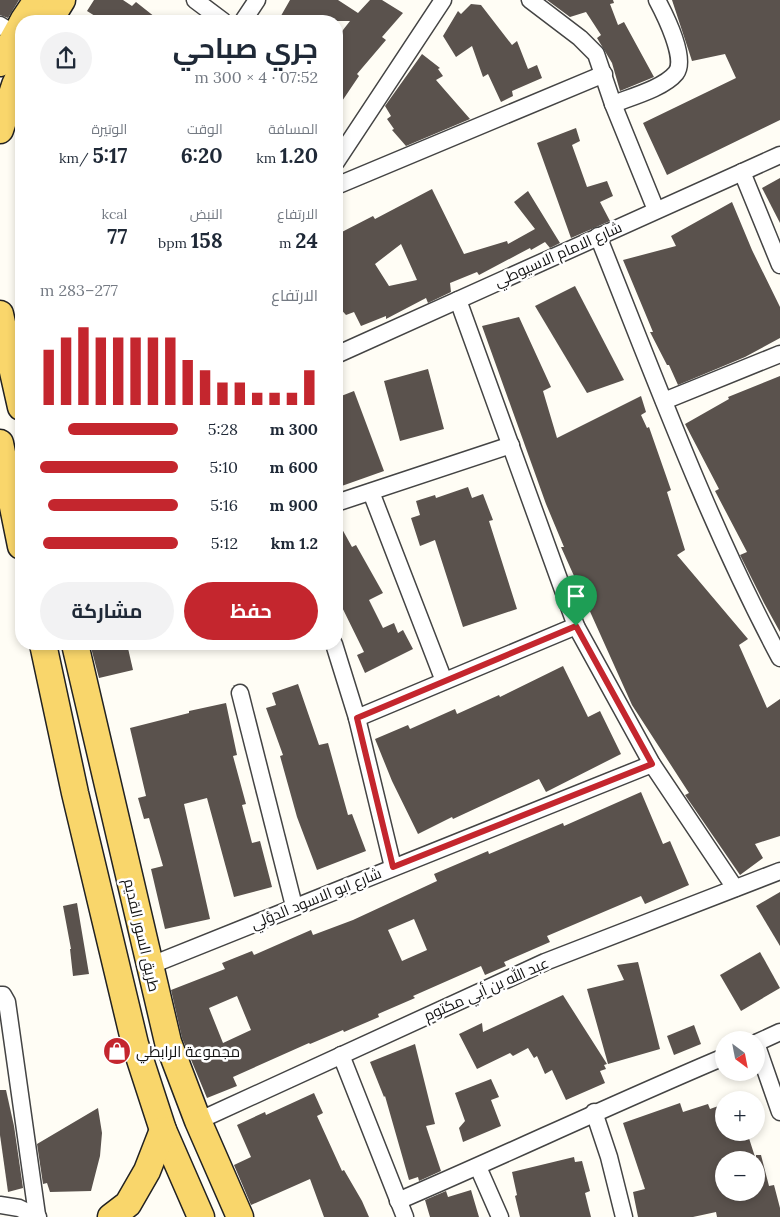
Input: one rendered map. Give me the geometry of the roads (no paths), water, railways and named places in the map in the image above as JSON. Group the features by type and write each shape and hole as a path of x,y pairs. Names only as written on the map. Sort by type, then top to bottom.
{"main road":[{"path":"26,15 37,0"},
{"path":"53,15 62,0"},
{"path":"0,63 15,31"},
{"path":"0,130 0,125 15,87"},
{"path":"0,314 15,366"},
{"path":"0,443 15,517"},
{"path":"44,650 75,793 135,1044 163,1130 201,1217"},
{"name":"طريق السور القديم","path":"76,650 168,1042 198,1121 240,1217"},
{"path":"75,793 108,788"},
{"path":"110,1217 128,1204 147,1171 163,1130"}],"street":[{"path":"195,0 215,15"},
{"path":"247,15 257,0"},
{"path":"343,151 443,0"},
{"path":"530,0 580,38 596,54 613,104 656,210"},
{"path":"613,104 663,83 677,72 680,60 668,22 657,0"},
{"path":"343,183 604,74"},
{"name":"شارع الامام الاسيوطي","path":"343,352 780,155"},
{"path":"742,172 778,254"},
{"path":"598,236 664,402 728,554 780,658"},
{"path":"458,300 576,626 652,764 735,888"},
{"path":"664,402 780,354"},
{"path":"343,501 511,445"},
{"path":"371,492 444,681"},
{"path":"357,718 576,626"},
{"path":"336,650 357,718 393,867"},
{"path":"240,692 294,906"},
{"name":"شارع ابو الاسود الدؤلي","path":"149,966 294,906 652,764"},
{"name":"عبد الله بن أبي مكتوم","path":"198,1121 545,962 780,871"},
{"path":"0,995 3,995 6,1002 37,1216"},
{"path":"765,1038 780,1032"},
{"path":"341,1054 405,1217"},
{"path":"398,1201 478,1167 594,1112 715,1060"},
{"path":"765,1068 780,1112"},
{"path":"594,1112 609,1157 624,1217"},
{"path":"478,1167 500,1217"},
{"path":"0,1205 19,1208 37,1216"}],"place":[{"name":"مجموعة الرابطي","path":"117,1051"}]}
